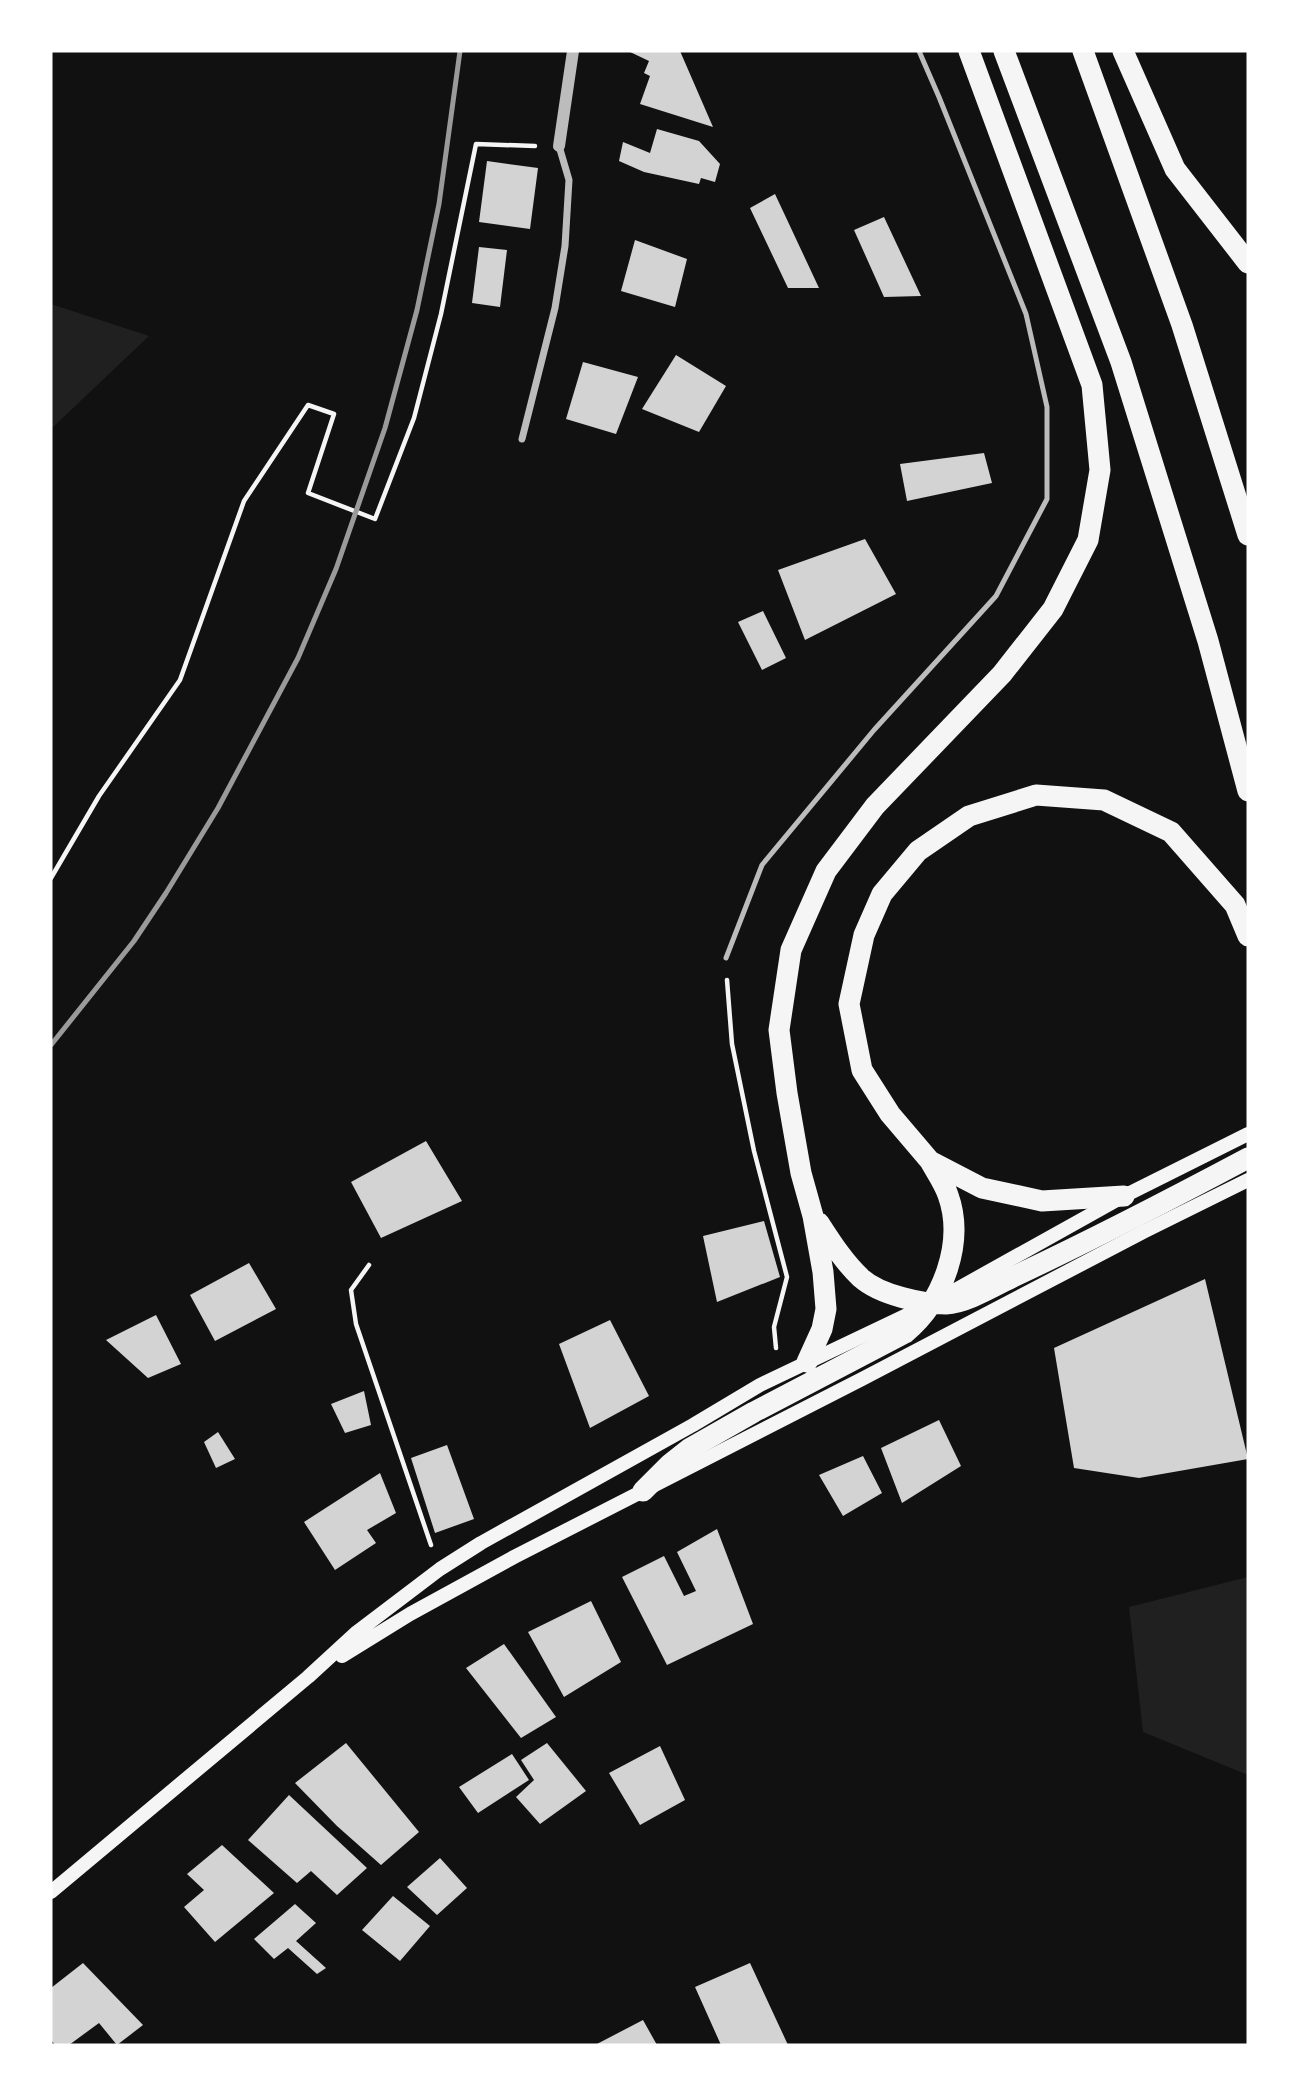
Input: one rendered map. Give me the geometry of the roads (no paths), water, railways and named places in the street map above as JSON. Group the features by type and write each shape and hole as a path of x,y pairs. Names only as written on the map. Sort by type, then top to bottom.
{"highway":[{"path":"807,1362 822,1329 826,1309 823,1272 799,1160 779,1030 791,950 826,871 876,806 1002,674 1053,610 1088,540 1100,470 1092,385 969,51"},
{"path":"1004,51 1121,362 1208,641 1248,791"},
{"path":"1083,51 1182,325 1248,535"},
{"path":"1123,51 1175,169 1248,263"},
{"path":"643,1491 670,1464 689,1450 754,1412 905,1333 920,1321 949,1268 954,1227 948,1195 930,1161 890,1114 862,1070 849,1004 864,935 882,894 918,851 969,816 1036,795 1104,800 1171,832 1235,905 1248,936"},
{"path":"813,1216 842,1258 863,1280 909,1300 949,1304 971,1297 1149,1211 1248,1158"},
{"path":"930,1161 982,1188 1042,1201 1124,1196"}],"main road":[{"path":"51,1892 358,1632 440,1569 481,1543 778,1376 932,1303 1124,1196 1248,1134"},
{"path":"308,1677 410,1614 514,1557 1248,1180"}],"street":[{"path":"522,439 555,308 565,246 569,180 559,146 573,51"}],"lane":[{"path":"726,958 762,865 874,730 996,596 1046,499 1047,407 1026,314 940,97 919,51"}],"railway":[{"path":"51,1045 134,941 218,808 298,658 336,569 385,428 417,310 439,204 460,51"}]}
